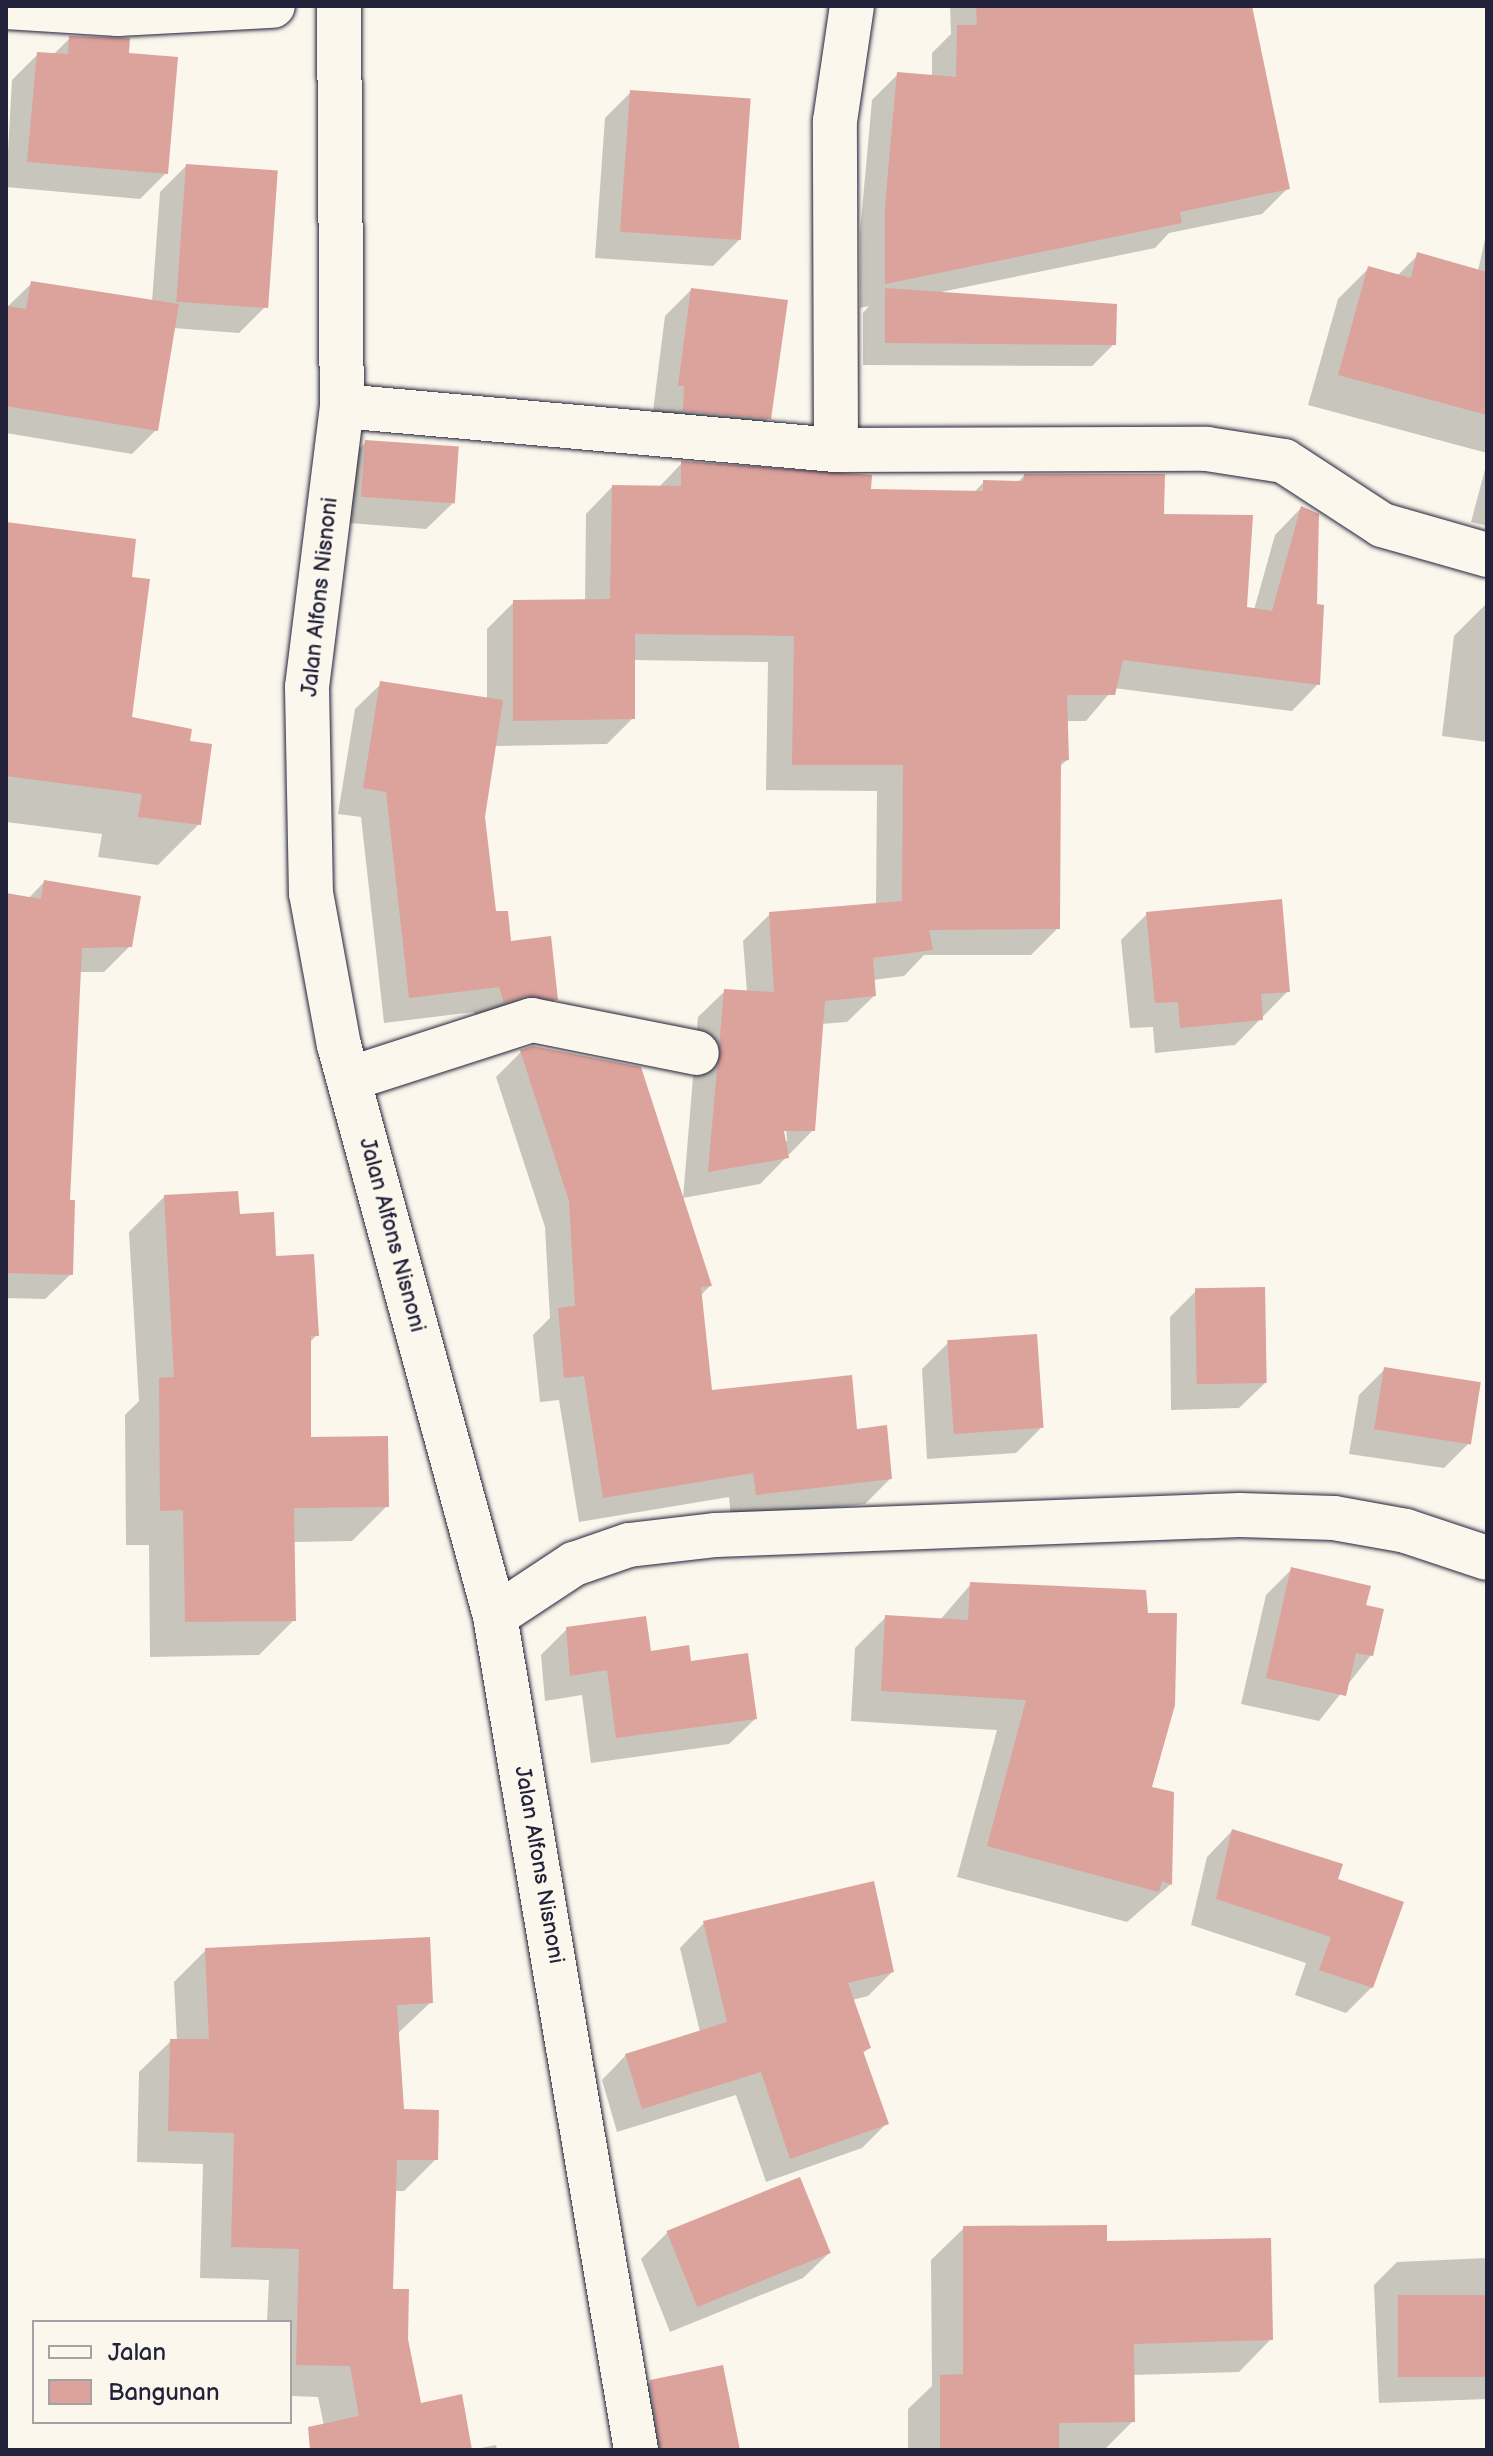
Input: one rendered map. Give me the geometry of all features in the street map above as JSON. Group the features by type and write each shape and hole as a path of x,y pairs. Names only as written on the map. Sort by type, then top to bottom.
{"street":[{"path":"6,7 118,14 273,6"},
{"name":"Jalan Alfons Nisnoni","path":"339,6 342,406 307,687 311,893 349,1079 495,1616 636,2450"},
{"path":"836,450 835,121 852,6"},
{"path":"342,406 836,450 1207,449 1284,461 1382,525 1487,555"},
{"path":"349,1079 532,1020 697,1053"},
{"path":"495,1616 574,1564 629,1545 716,1535 1256,1515 1363,1523 1487,1558"}],"building":[{"path":"976,6 1252,6 1290,189 1180,212 1182,223 885,284 885,205 897,72 956,77 957,25 977,25"},
{"path":"69,36 130,38 129,53 178,57 168,174 27,162 37,52 68,54"},
{"path":"630,90 751,98 741,240 620,232"},
{"path":"186,164 278,170 268,308 176,302"},
{"path":"1417,252 1487,272 1487,415 1338,375 1368,266 1411,278"},
{"path":"31,281 179,304 158,431 6,406 6,306 26,309"},
{"path":"691,288 788,300 771,419 683,411 684,386 678,386"},
{"path":"885,288 1117,304 1116,345 885,343"},
{"path":"365,440 459,447 455,503 361,497"},
{"path":"681,461 872,475 871,489 983,491 983,480 1023,481 1024,474 1165,474 1164,514 1253,515 1247,607 1272,611 1301,506 1319,514 1317,604 1324,605 1320,685 1123,660 1115,695 1067,695 1069,760 1061,761 1060,929 929,930 933,950 873,958 876,996 825,1001 815,1131 784,1131 789,1158 708,1172 724,989 774,992 769,912 902,901 903,765 792,765 794,636 635,634 635,719 513,721 513,600 610,599 612,485 681,486"},
{"path":"6,522 136,539 132,577 150,579 132,717 192,729 190,741 212,744 201,825 138,817 142,794 6,776"},
{"path":"380,681 503,700 485,817 496,911 508,911 511,941 551,936 558,1000 525,996 504,1003 499,987 409,998 386,792 363,788"},
{"path":"44,880 141,896 132,947 82,948 70,1200 75,1200 73,1275 6,1273 6,893 41,899"},
{"path":"1282,899 1290,992 1261,994 1263,1020 1180,1028 1178,1002 1155,1003 1146,912"},
{"path":"533,1046 641,1067 712,1286 701,1287 712,1390 852,1375 857,1429 887,1425 892,1479 756,1495 753,1473 603,1498 584,1376 564,1378 558,1308 575,1306 569,1201 520,1050"},
{"path":"238,1191 240,1214 274,1212 276,1256 314,1254 319,1336 311,1336 311,1437 388,1436 389,1507 294,1508 296,1621 185,1622 183,1510 160,1511 159,1378 174,1377 164,1195"},
{"path":"1265,1287 1267,1383 1197,1384 1195,1288"},
{"path":"1037,1334 1044,1428 954,1434 947,1340"},
{"path":"1384,1367 1481,1382 1471,1445 1374,1429"},
{"path":"1291,1567 1371,1586 1366,1605 1384,1609 1373,1656 1356,1653 1346,1696 1266,1678"},
{"path":"970,1582 1146,1590 1148,1613 1177,1613 1175,1705 1152,1787 1174,1792 1172,1885 1162,1881 1159,1892 987,1846 1026,1700 881,1691 885,1615 968,1620"},
{"path":"646,1616 651,1651 689,1645 691,1661 748,1653 757,1719 616,1738 607,1670 570,1676 566,1627"},
{"path":"1232,1829 1343,1864 1338,1879 1404,1902 1373,1988 1319,1970 1331,1937 1216,1899"},
{"path":"874,1881 894,1972 848,1983 871,2048 863,2051 889,2124 790,2159 761,2072 642,2109 625,2054 727,2022 703,1921"},
{"path":"430,1937 433,2003 397,2005 404,2109 439,2110 438,2160 397,2160 393,2289 409,2289 408,2339 421,2403 462,2394 472,2450 310,2450 308,2427 359,2416 350,2366 296,2365 299,2249 231,2247 234,2133 168,2131 170,2039 209,2039 205,1948"},
{"path":"800,2177 831,2253 697,2307 666,2231"},
{"path":"1107,2225 1107,2241 1271,2238 1273,2340 1134,2344 1135,2422 1059,2423 1059,2450 940,2450 940,2375 963,2374 963,2226"},
{"path":"1398,2295 1487,2295 1487,2377 1398,2377"},
{"path":"723,2365 740,2450 660,2450 650,2380"}]}
